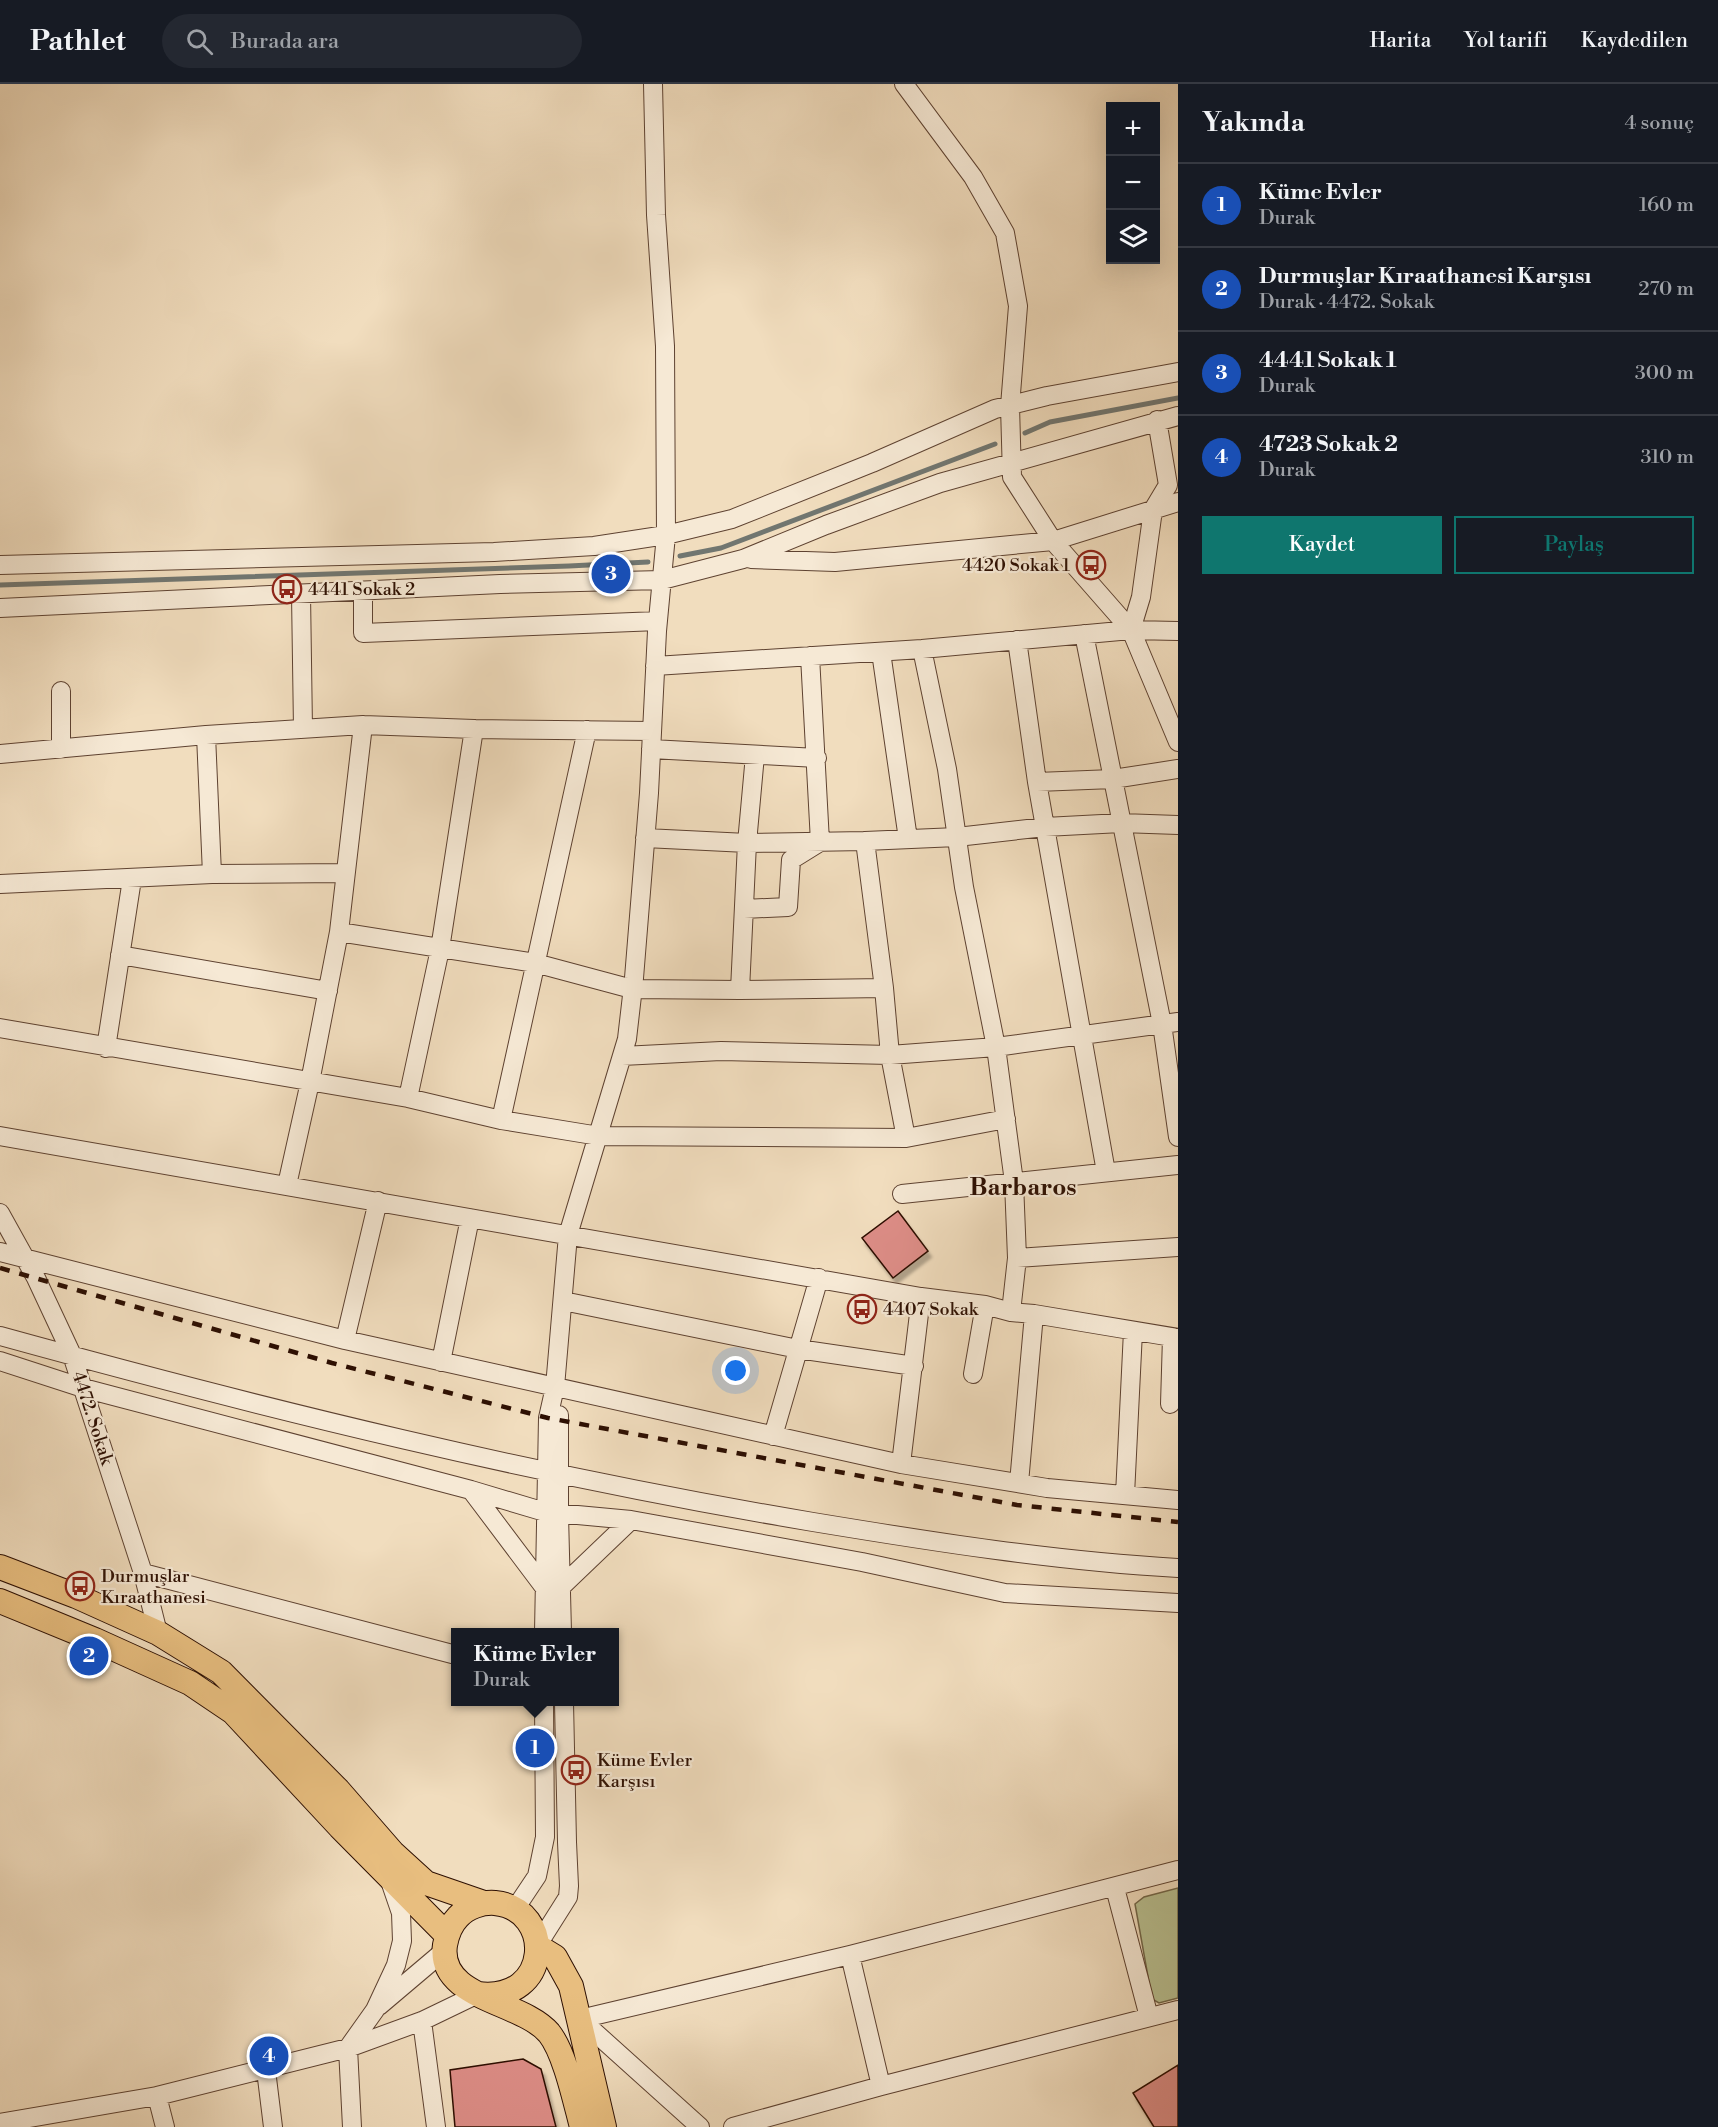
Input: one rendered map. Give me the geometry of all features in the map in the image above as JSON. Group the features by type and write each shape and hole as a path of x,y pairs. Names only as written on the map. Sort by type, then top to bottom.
{"main road":[{"path":"0,1567 76,1596 158,1633 220,1672 338,1790 392,1852 426,1883 484,1903"},
{"path":"2,1603 95,1640 190,1683 233,1712 388,1876 445,1943"},
{"path":"478,1994 493,1996 508,1993 521,1985 531,1974 536,1961 537,1946 534,1931 515,1909 494,1903 484,1903 471,1907 461,1914 452,1924 445,1943 447,1965 454,1978 465,1988 478,1994 524,2013 549,2033 562,2059 582,2127"},
{"path":"537,1946 555,1957 571,1986 604,2127"}],"street":[{"path":"561,1628 553,1587 552,1514 553,1473 560,1420 555,1388 568,1235 627,1039 645,838 658,621 666,535 665,345 656,215 653,84"},
{"path":"904,84 973,177 1005,233 1018,306 1010,406 1012,477 1053,541 1131,630 1178,742"},
{"path":"0,565 494,552 594,546 666,535 732,519 872,463 996,409 1047,396 1178,372"},
{"path":"0,608 500,584 662,580 743,559 826,525 940,483 1157,420 1178,416"},
{"path":"1131,630 1141,597 1153,510 1168,485 1157,420"},
{"path":"743,559 836,562 1053,541 1178,502"},
{"path":"363,592 363,633 658,621"},
{"path":"302,594 303,729"},
{"path":"655,666 922,649 1131,630 1178,631"},
{"path":"1084,634 1121,823 1170,1023 1178,1137"},
{"path":"1017,640 1037,782 1106,1172"},
{"path":"922,649 947,769 964,887 996,1047 1006,1119 1014,1182 1017,1258 1011,1312"},
{"path":"881,652 908,838"},
{"path":"810,656 820,842"},
{"path":"61,692 61,749"},
{"path":"287,1185 310,1083 339,932 363,725"},
{"path":"0,754 206,735 363,725 587,730 755,754 817,758"},
{"path":"408,1098 440,949 474,729"},
{"path":"501,1120 587,730"},
{"path":"206,735 212,874"},
{"path":"740,990 747,843 755,754"},
{"path":"1037,782 1113,778 1178,769"},
{"path":"645,838 747,843 866,841 957,837 1045,827 1121,823 1178,825"},
{"path":"866,841 890,1055 906,1138"},
{"path":"744,909 788,907 791,860 820,842"},
{"path":"0,884 212,874 345,873"},
{"path":"106,1048 132,879"},
{"path":"339,932 535,963 632,989 884,988"},
{"path":"120,955 328,991"},
{"path":"622,1056 720,1051 890,1055 996,1047 1170,1023"},
{"path":"0,1028 408,1098 501,1120 599,1136 906,1138 1006,1119"},
{"path":"0,1136 921,1296 985,1305 1011,1312 1175,1338 1170,1404"},
{"path":"902,1194 1178,1165"},
{"path":"345,1340 378,1201"},
{"name":"4472. Sokak","path":"0,1213 36,1278 72,1355 143,1573 158,1633"},
{"path":"441,1362 470,1218"},
{"path":"1017,1258 1178,1246"},
{"path":"0,1252 345,1340 901,1464 1019,1483 1178,1500"},
{"path":"773,1436 819,1278"},
{"path":"901,1464 921,1296"},
{"path":"563,1301 798,1349 914,1366"},
{"path":"973,1374 985,1305"},
{"path":"1019,1483 1034,1314"},
{"path":"1125,1495 1133,1331"},
{"path":"0,1335 456,1452 553,1473 725,1507 907,1537 1047,1557 1178,1568"},
{"path":"0,1361 83,1388 471,1490 552,1514 631,1520 862,1562 1005,1593 1178,1603"},
{"path":"471,1490 553,1587"},
{"path":"545,1628 553,1587 631,1520"},
{"path":"143,1573 451,1654"},
{"path":"515,1909 537,1876 545,1837 544,1706"},
{"path":"537,1946 568,1897 564,1706"},
{"path":"580,2019 850,1955 1178,1870"},
{"path":"352,2127 348,2048 375,2010 396,1965 402,1941 400,1913 388,1876"},
{"path":"1115,1888 1149,2017"},
{"path":"375,2010 445,1943"},
{"path":"850,1955 881,2086"},
{"path":"4,2124 157,2096 348,2048 422,2021 478,1994"},
{"path":"733,2127 881,2086 1178,2010"},
{"path":"580,2019 700,2127"},
{"path":"422,2021 436,2127"},
{"path":"266,2070 273,2127"},
{"path":"157,2096 165,2127"}],"green space":[{"path":"1178,1888 1178,1998 1159,2003 1152,1999 1135,1904 1144,1897"}],"building":[{"path":"898,1211 928,1251 893,1278 862,1238"},
{"path":"523,2059 541,2069 556,2127 455,2127 450,2070"},
{"path":"1178,2065 1178,2127 1154,2127 1133,2093"}],"waterway":[{"path":"1025,433 1050,422 1178,398"},
{"path":"680,556 721,548 995,444"},
{"path":"0,585 648,562"}],"railway":[{"path":"0,1268 332,1363 548,1418 1017,1505 1178,1522"}],"place":[{"name":"4420 Sokak 1","path":"1091,565"},
{"name":"4441 Sokak 1","path":"611,574"},
{"name":"4441 Sokak 2","path":"287,589"},
{"name":"4407 Sokak","path":"862,1309"},
{"name":"Durmuşlar Kıraathanesi","path":"80,1586"},
{"name":"Durmuşlar Kıraathanesi Karşısı","path":"89,1656"},
{"name":"Küme Evler","path":"535,1748"},
{"name":"Küme Evler Karşısı","path":"576,1770"},
{"name":"4723 Sokak 2","path":"269,2056"}],"district":[{"name":"Barbaros","path":"1023,1187"}]}
